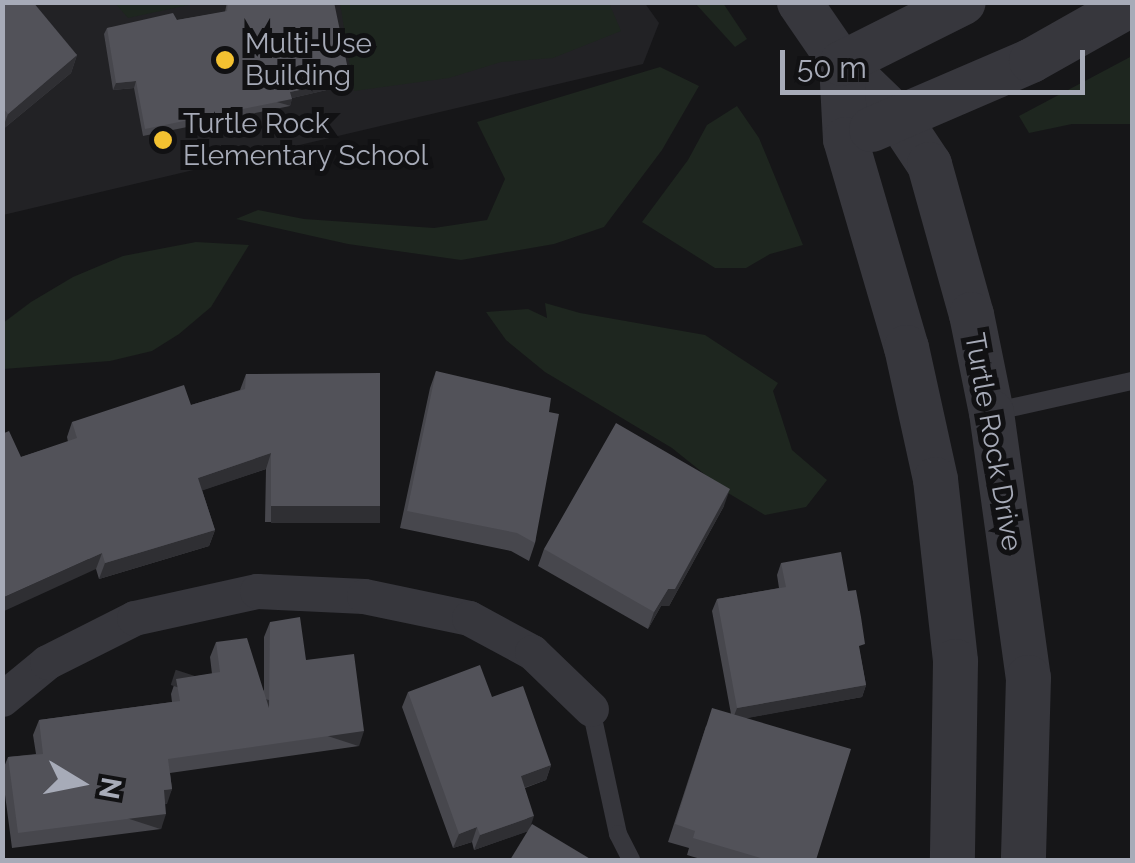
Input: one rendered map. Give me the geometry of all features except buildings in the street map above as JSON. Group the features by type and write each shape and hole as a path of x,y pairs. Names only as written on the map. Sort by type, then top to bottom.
{"street":[{"name":"Turtle Rock Drive","path":"798,2 841,63 899,119 929,164 971,314 991,412 1028,677 1023,860"},
{"path":"952,860 955,661 935,479 906,347 845,139 841,63 963,2"},
{"path":"845,139 1030,60 1132,3"},
{"path":"2,698 47,662 134,618 257,591 364,596 469,618 532,652 592,709"}],"lane":[{"path":"991,412 1132,381"},
{"path":"592,709 618,834 631,860"}],"shaded area":[{"name":"Turtle Rock Elementary School","path":"644,2 659,23 643,64 3,215 2,3"},
{"path":"115,3 198,3 128,18"},
{"path":"340,3 609,3 621,31 553,58 501,62 449,78 354,91"},
{"path":"695,3 723,3 747,39 735,47"},
{"path":"1132,56 1132,124 1072,124 1029,133 1019,116"},
{"path":"660,67 699,86 662,150 604,227 554,244 461,260 348,244 236,219 258,210 304,219 434,228 487,220 505,179 477,122"},
{"path":"737,106 759,138 803,245 770,254 746,268 715,268 642,222 688,160 707,125"},
{"path":"196,242 249,245 211,307 179,334 152,351 110,361 3,369 3,323 31,302 73,277 123,256"},
{"path":"545,303 705,335 778,383 773,391 792,450 827,480 806,507 765,515 728,493 672,448 545,372 506,340 486,312 528,309 547,318"}],"place":[{"name":"Multi-Use Building","path":"225,60"},
{"name":"Turtle Rock Elementary School","path":"163,140"}]}
